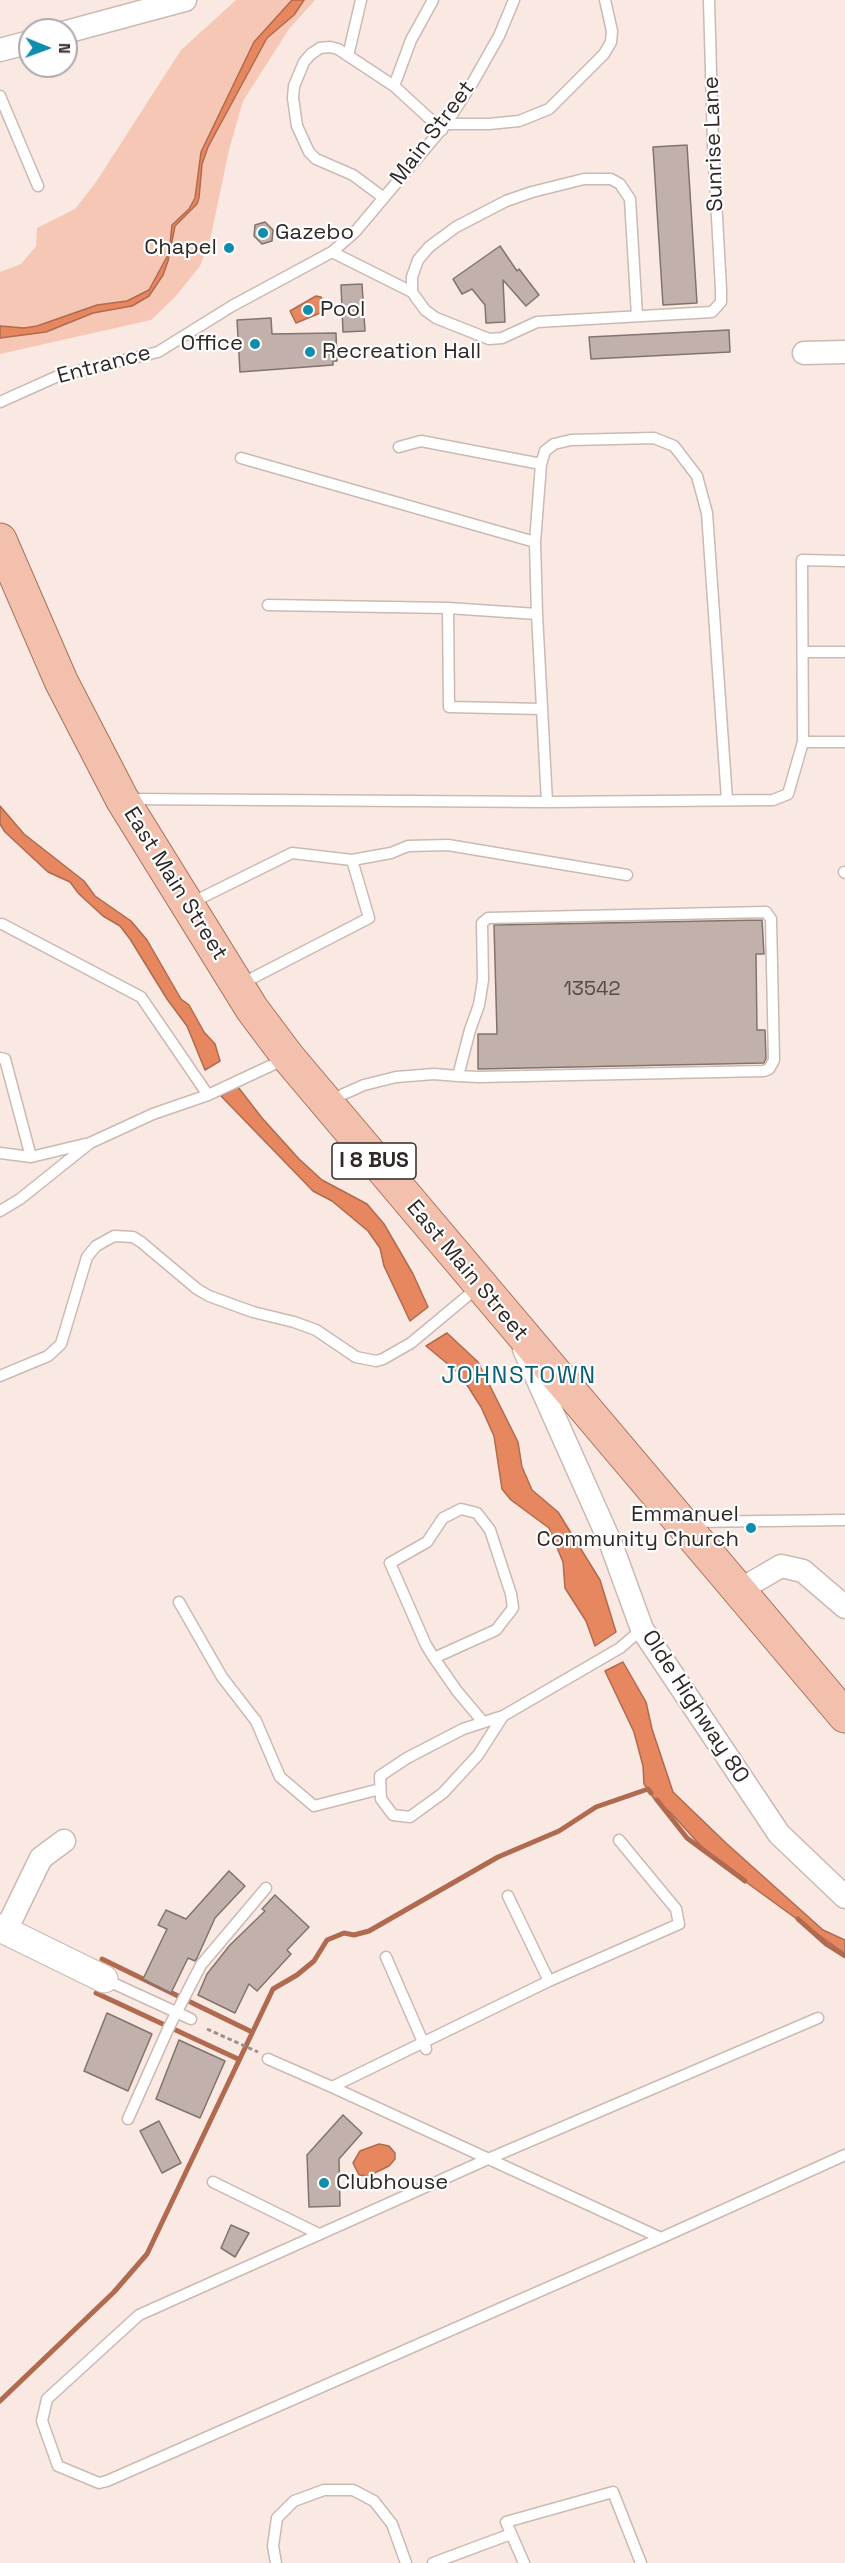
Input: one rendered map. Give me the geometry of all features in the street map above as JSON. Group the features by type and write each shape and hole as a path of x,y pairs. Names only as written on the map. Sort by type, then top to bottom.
{"main road":[{"name":"East Main Street","path":"0,540 61,681 122,799 238,985 288,1057 845,1716"}],"street":[{"path":"78,29 185,0"},
{"path":"0,50 18,45"},
{"path":"804,353 845,352"},
{"name":"Olde Highway 80","path":"514,1325 611,1544 642,1629 779,1834 845,1897"},
{"path":"738,1591 781,1566 803,1571 845,1607"},
{"path":"64,1841 42,1858 3,1929 104,1978"}],"lane":[{"path":"348,56 361,0"},
{"path":"394,86 411,40 433,0"},
{"name":"Main Street","path":"332,252 356,232 444,127 488,54 514,0"},
{"path":"384,198 347,171 316,159 309,152 297,126 292,98 294,86 304,62 320,48 330,47 394,86 444,127 519,121 549,109 604,54 612,31 604,0"},
{"name":"Sunrise Lane","path":"638,316 712,312 721,302 709,0"},
{"path":"0,96 38,186"},
{"path":"332,252 412,292 425,310 435,318 489,339 502,338 537,322 638,316 630,199 620,184 611,179 584,179 507,201 456,227 429,247 418,260 412,277 412,292"},
{"name":"Entrance","path":"0,402 58,376 158,352 232,306 332,252"},
{"path":"547,802 535,542 541,464 545,451 550,447 571,440 654,438 674,446 697,476 707,513 727,800"},
{"path":"399,447 421,441 541,464"},
{"path":"241,458 535,542"},
{"path":"122,799 547,802 773,800 788,794 803,742 802,561 845,561"},
{"path":"268,605 448,608 537,614"},
{"path":"448,608 449,707 542,709"},
{"path":"804,652 845,652"},
{"path":"803,742 845,742"},
{"path":"188,905 292,853 352,860 391,853 408,846 448,845 627,875"},
{"path":"238,985 369,918 352,860"},
{"path":"325,1102 364,1085 396,1077 514,1077 764,1071 769,1069 774,1060 771,919 766,912 488,918 482,922 483,980 479,1005 458,1076"},
{"path":"2,924 141,997 208,1095"},
{"path":"0,1154 31,1156 90,1143 153,1114 208,1095 288,1057"},
{"path":"0,1058 5,1059 31,1156"},
{"path":"0,1211 20,1199 90,1143"},
{"path":"0,1376 48,1356 61,1344 87,1257 96,1246 114,1236 133,1237 209,1296 253,1312 316,1330 356,1357 376,1361 384,1359 411,1343 480,1286"},
{"path":"434,1658 496,1630 513,1608 511,1594 490,1530 477,1513 461,1509 443,1518 427,1542 390,1563 426,1645 434,1658 457,1691 483,1722"},
{"path":"679,1522 845,1520"},
{"path":"179,1602 222,1677 256,1721 280,1777 314,1806 380,1789"},
{"path":"503,1716 478,1755 443,1793 410,1817 393,1815 381,1799 380,1776 407,1758 463,1729 503,1716 620,1648 642,1629"},
{"path":"332,2088 424,2045 549,1981 679,1924 676,1908 620,1840"},
{"path":"128,2119 201,1965 266,1888"},
{"path":"508,1896 549,1981"},
{"path":"386,1957 424,2045"},
{"path":"104,1978 191,2019"},
{"path":"818,2018 488,2159 139,2315 47,2399 42,2421 58,2466 99,2483 107,2481 845,2155"},
{"path":"264,2056 660,2238"},
{"path":"213,2182 319,2234"},
{"path":"276,2563 273,2546 277,2518 294,2501 324,2490 353,2490 374,2501 392,2524 406,2563"},
{"path":"524,2563 506,2522 613,2492 641,2563"},
{"path":"433,2563 511,2534"}],"path":[{"path":"207,2029 264,2056"}],"shaded area":[{"path":"236,0 315,0 289,29 243,101 229,150 210,240 200,266 176,296 151,320 0,354 0,272 21,264 36,246 37,228 75,209 96,182 181,50"},
{"path":"292,0 304,0 294,15 267,38 208,147 202,164 197,204 175,226 168,261 163,275 149,296 132,306 93,313 46,332 0,338 0,326 24,328 37,326 97,305 127,301 149,290 169,253 172,225 189,209 195,198 201,152 254,42"},
{"name":"Pool","path":"316,296 321,297 326,306 325,311 296,323 290,311"},
{"path":"0,806 24,834 84,881 95,896 131,921 147,940 181,999 189,1005 204,1032 215,1044 220,1061 205,1070 187,1026 120,926 103,916 79,894 70,882 48,872 5,832 0,824"},
{"path":"238,1087 299,1159 322,1180 367,1204 384,1224 413,1274 428,1307 410,1321 384,1266 380,1248 368,1231 332,1201 313,1191 221,1096"},
{"path":"447,1333 478,1362 518,1442 522,1467 532,1490 558,1512 600,1580 616,1632 595,1646 586,1621 565,1588 563,1562 549,1528 511,1500 502,1489 494,1436 481,1407 460,1374 426,1346"},
{"path":"623,1662 646,1702 652,1729 673,1792 823,1930 845,1940 845,1954 739,1877 700,1845 671,1813 655,1800 644,1784 643,1766 634,1732 605,1671"},
{"path":"379,2144 389,2146 395,2153 395,2159 389,2166 368,2176 359,2175 353,2163 360,2151"}],"building":[{"path":"687,145 697,303 663,305 653,147"},
{"name":"Gazebo","path":"265,222 273,230 272,241 262,244 254,236 255,225"},
{"path":"500,246 517,271 519,269 539,295 526,306 503,280 505,322 486,323 485,305 472,289 462,294 453,279"},
{"path":"362,284 365,331 343,332 341,285"},
{"path":"271,318 272,334 336,333 337,361 333,361 333,365 240,372 237,320"},
{"path":"729,330 730,352 591,359 589,337"},
{"path":"762,920 764,954 756,954 757,1030 765,1030 766,1058 764,1063 478,1069 478,1034 497,1034 494,925"},
{"path":"229,1871 245,1886 215,1918 197,1958 195,1961 188,1958 171,1993 143,1979 167,1929 158,1925 166,1910 186,1919"},
{"path":"275,1895 309,1927 287,1950 291,1954 257,1991 249,1984 235,2013 198,1995 207,1974 230,1945 265,1911 262,1909"},
{"path":"107,2013 152,2034 128,2091 84,2071"},
{"path":"179,2040 225,2061 200,2118 156,2099"},
{"name":"Clubhouse","path":"343,2115 362,2133 339,2159 340,2206 309,2207 307,2155"},
{"path":"159,2121 181,2163 162,2173 140,2131"},
{"path":"231,2225 249,2233 235,2257 221,2248"}],"waterway":[{"path":"0,2401 114,2292 147,2254 273,1989 297,1975 314,1961 327,1940 344,1933 354,1935 369,1931 498,1857 559,1831 596,1807 648,1789 651,1793"},
{"path":"657,1800 687,1838 745,1881"},
{"path":"798,1919 826,1944 845,1956"},
{"path":"102,1959 252,2032"},
{"path":"96,1993 238,2059"}],"place":[{"name":"Gazebo","path":"263,233"},
{"name":"Chapel","path":"229,248"},
{"name":"Pool","path":"308,310"},
{"name":"Office","path":"255,344"},
{"name":"Recreation Hall","path":"310,352"},
{"name":"Emmanuel Community Church","path":"751,1528"},
{"name":"Clubhouse","path":"324,2183"}],"district":[{"name":"JOHNSTOWN","path":"519,1376"}]}
